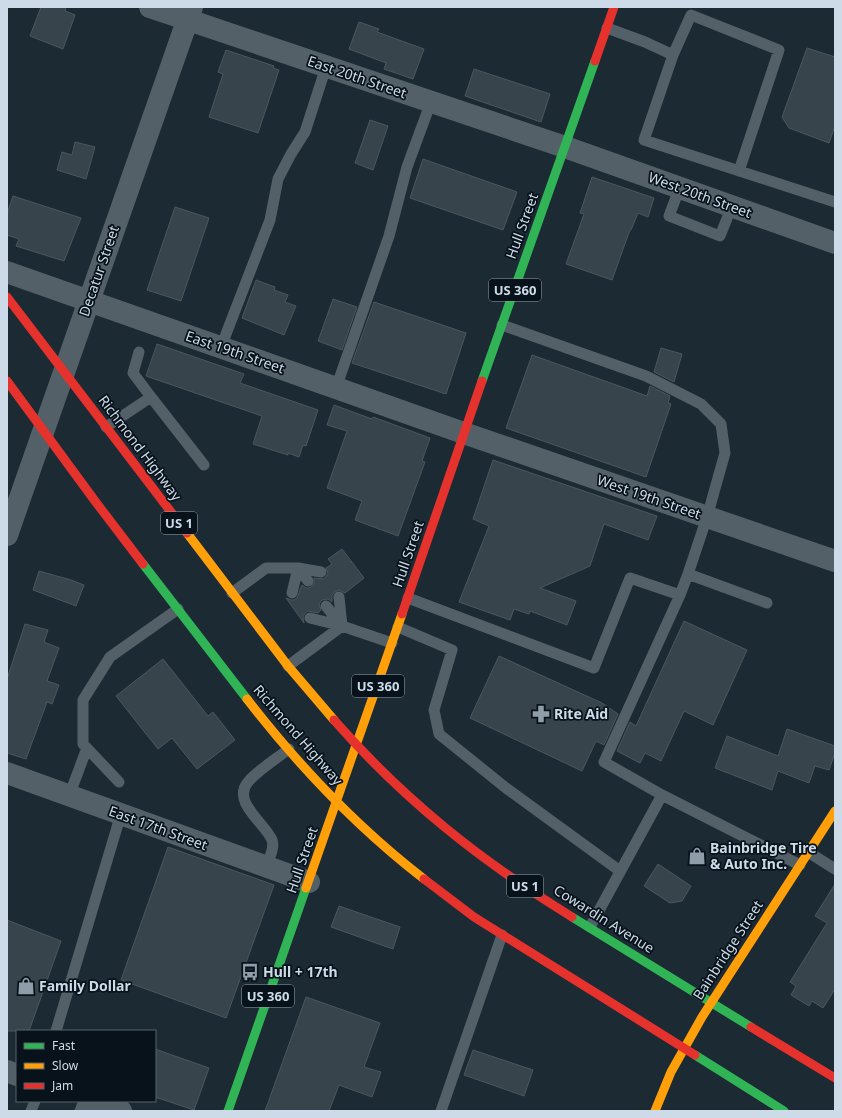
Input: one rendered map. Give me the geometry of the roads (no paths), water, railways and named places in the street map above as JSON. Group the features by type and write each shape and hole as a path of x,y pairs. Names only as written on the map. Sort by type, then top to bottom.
{"main road":[{"name":"Hull Street","path":"228,1111 357,746 464,433 614,7"},
{"name":"Richmond Highway","path":"7,297 288,666 337,725 357,746"},
{"name":"Richmond Highway","path":"7,381 258,713 315,780 337,801"},
{"name":"Cowardin Avenue","path":"357,746 426,813 464,844 530,890 835,1078"},
{"path":"337,801 379,841 457,905 502,935 784,1111"},
{"name":"Bainbridge Street","path":"655,1111 660,1096 684,1048 711,1002 835,811"}],"street":[{"name":"East 20th Street","path":"150,7 189,14 326,67 565,147"},
{"name":"Decatur Street","path":"7,535 14,490 44,431 189,14"},
{"name":"West 20th Street","path":"565,147 835,243"},
{"name":"East 19th Street","path":"7,272 464,433"},
{"name":"West 19th Street","path":"464,433 835,561"},
{"name":"East 17th Street","path":"7,774 309,882"},
{"path":"95,1102 120,1111"}],"lane":[{"path":"739,171 779,50 691,15 673,55 644,140 739,171 835,202"},
{"path":"607,28 645,42 673,55"},
{"path":"221,348 270,220 278,179 305,132 326,67"},
{"path":"336,388 389,236 407,167 431,102"},
{"path":"680,187 669,216 720,236 732,206"},
{"path":"502,325 646,376 701,404 720,424 725,453 707,517 688,574 680,595 604,762 662,796 800,865"},
{"path":"138,352 132,373 204,465"},
{"path":"106,427 151,397"},
{"path":"232,593 266,568 298,568 321,572"},
{"path":"298,568 308,581"},
{"path":"292,593 298,568"},
{"path":"688,574 767,603"},
{"path":"408,598 594,668 630,578 680,595"},
{"path":"340,597 342,626"},
{"path":"326,606 342,626"},
{"path":"119,782 83,744 84,700 110,657 178,609"},
{"path":"310,618 342,626 392,644"},
{"path":"288,666 342,626"},
{"path":"398,626 452,650 434,710 440,734 506,788 620,871"},
{"path":"69,796 87,748"},
{"path":"266,866 273,847 272,840 251,812 245,800 244,792 247,783 289,749"},
{"path":"590,927 662,796"},
{"path":"56,1030 121,814"},
{"path":"808,852 835,869"},
{"path":"440,1111 502,935"}],"place":[{"name":"Rite Aid","path":"541,714"},
{"name":"Bainbridge Tire & Auto Inc.","path":"697,856"},
{"name":"Hull + 17th","path":"250,972"},
{"name":"Family Dollar","path":"26,986"}]}
